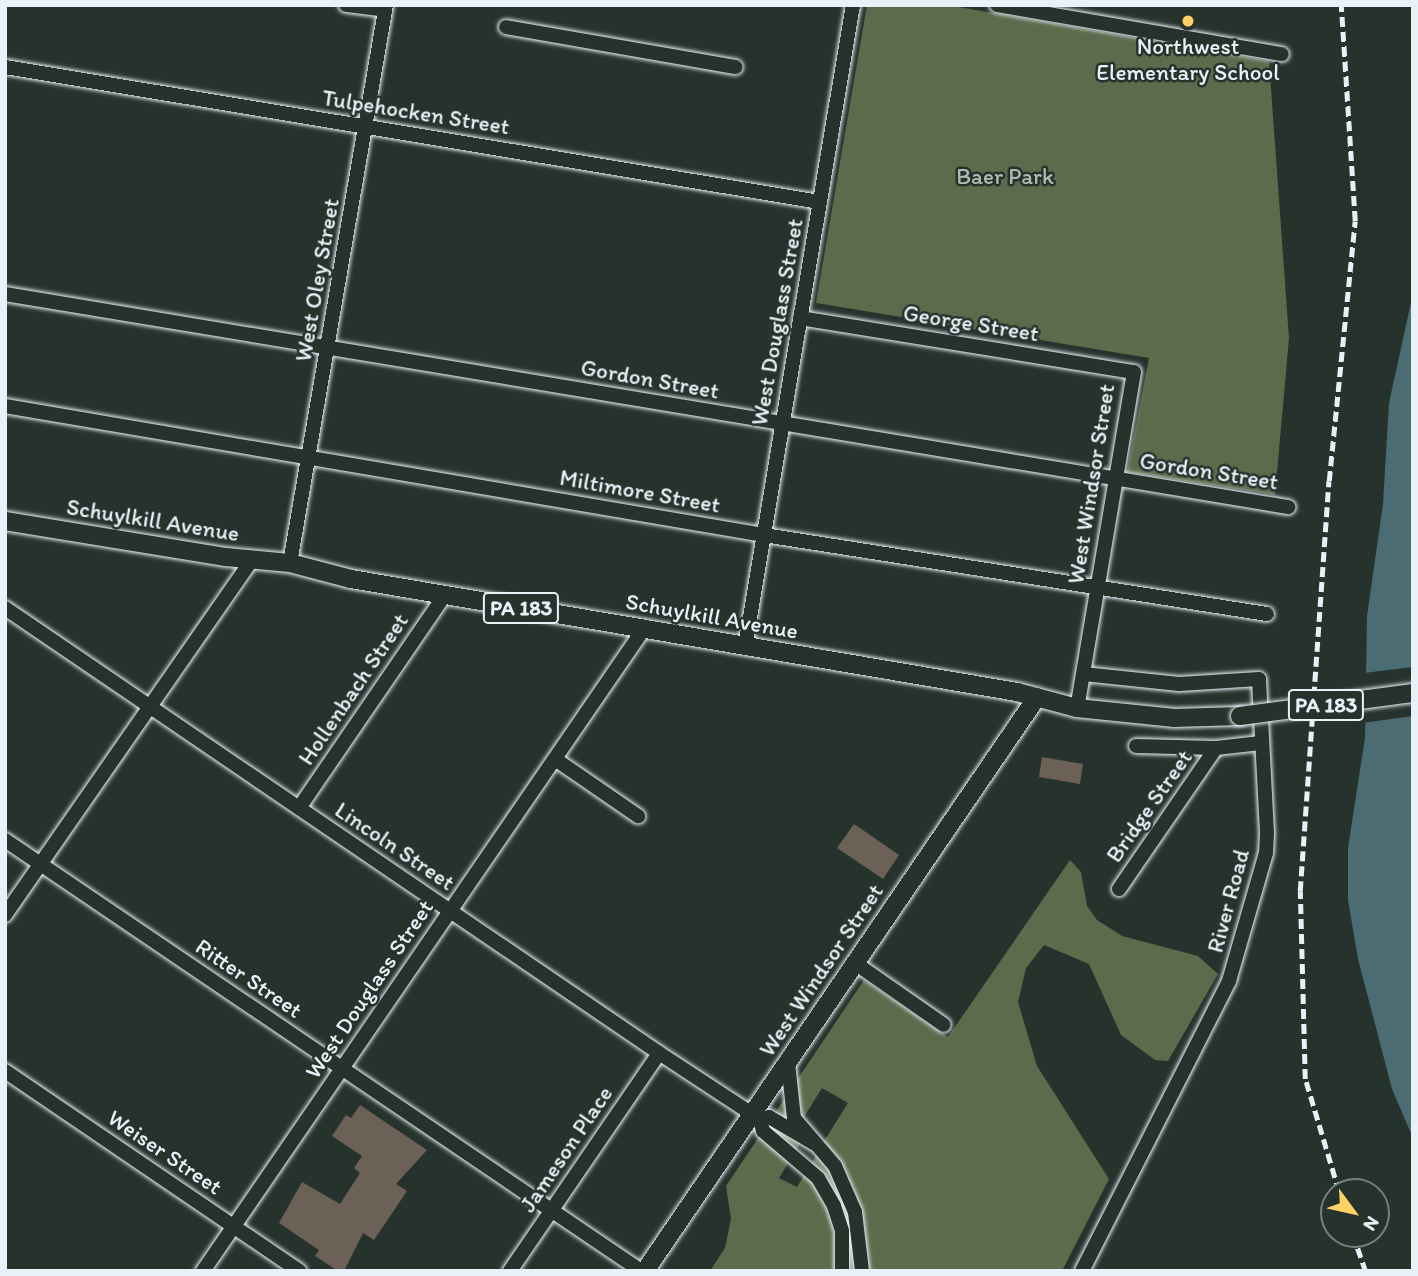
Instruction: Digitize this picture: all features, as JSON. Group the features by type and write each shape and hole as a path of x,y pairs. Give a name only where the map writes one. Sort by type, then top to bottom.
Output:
{"main road":[{"name":"Schuylkill Avenue","path":"5,521 290,563 445,595 1037,697 1077,708 1174,718 1240,716 1413,693"},
{"name":"West Windsor Street","path":"643,1271 756,1117 788,1063 1037,697"}],"street":[{"path":"346,5 386,8"},
{"name":"West Douglass Street","path":"745,647 853,5"},
{"path":"997,5 1282,54"},
{"name":"West Oley Street","path":"290,563 386,8"},
{"path":"506,27 736,66"},
{"name":"Tulpehocken Street","path":"5,67 820,202"},
{"name":"Gordon Street","path":"5,293 782,426 1287,507"},
{"name":"George Street","path":"800,318 1134,372"},
{"name":"West Windsor Street","path":"1077,708 1134,372"},
{"name":"Miltimore Street","path":"5,405 764,535 1267,614"},
{"path":"5,915 252,559"},
{"name":"Hollenbach Street","path":"299,808 445,595"},
{"name":"Lincoln Street","path":"5,608 756,1117 763,1132 818,1178 834,1206 842,1231 842,1271"},
{"name":"West Douglass Street","path":"203,1271 643,630"},
{"name":"River Road","path":"1082,1271 1229,981 1263,864 1267,833 1259,679 1179,684 1083,681"},
{"path":"1136,746 1216,748 1261,743"},
{"name":"Bridge Street","path":"1119,889 1216,748"},
{"path":"555,759 638,816"},
{"name":"Ritter Street","path":"5,839 643,1271"},
{"path":"855,963 944,1025"},
{"name":"Jameson Place","path":"510,1271 659,1053"},
{"name":"Lincoln Street","path":"788,1063 794,1118 835,1166 855,1212 862,1271"},
{"name":"Weiser Street","path":"5,1071 299,1271"},
{"name":"Lincoln Street","path":"756,1117 769,1117 815,1144"}],"green space":[{"name":"Baer Park","path":"867,5 947,5 1269,61 1289,338 1275,495 1127,472 1149,358 816,303"},
{"path":"1070,860 1081,872 1087,906 1097,920 1122,936 1198,956 1218,974 1168,1061 1155,1060 1121,1035 1089,964 1044,945 1026,968 1018,1002 1037,1066 1109,1179 1062,1271 710,1271 725,1248 731,1219 726,1186 864,980 948,1037","holes":["822,1088 848,1103 821,1146 796,1130","801,1142 818,1152 797,1187 779,1178"]}],"water":[{"path":"1413,293 1413,1138 1392,1089 1358,959 1348,900 1348,848 1365,738 1367,616 1383,504 1389,403"}],"pier":[{"path":"1413,667 1413,716 1362,723 1364,673"}],"building":[{"path":"1042,757 1083,764 1080,784 1039,777"},
{"path":"854,824 899,855 883,879 837,848"},
{"path":"360,1105 427,1150 396,1184 407,1191 374,1240 363,1233 344,1271 338,1271 315,1256 319,1250 279,1223 302,1182 340,1204 360,1173 354,1168 362,1156 332,1136 346,1115 351,1118"}],"railway":[{"path":"1335,1178 1305,1079 1300,891 1329,481 1355,221 1341,5"},
{"path":"1358,1248 1366,1271"}],"place":[{"name":"Northwest Elementary School","path":"1188,21"}]}
